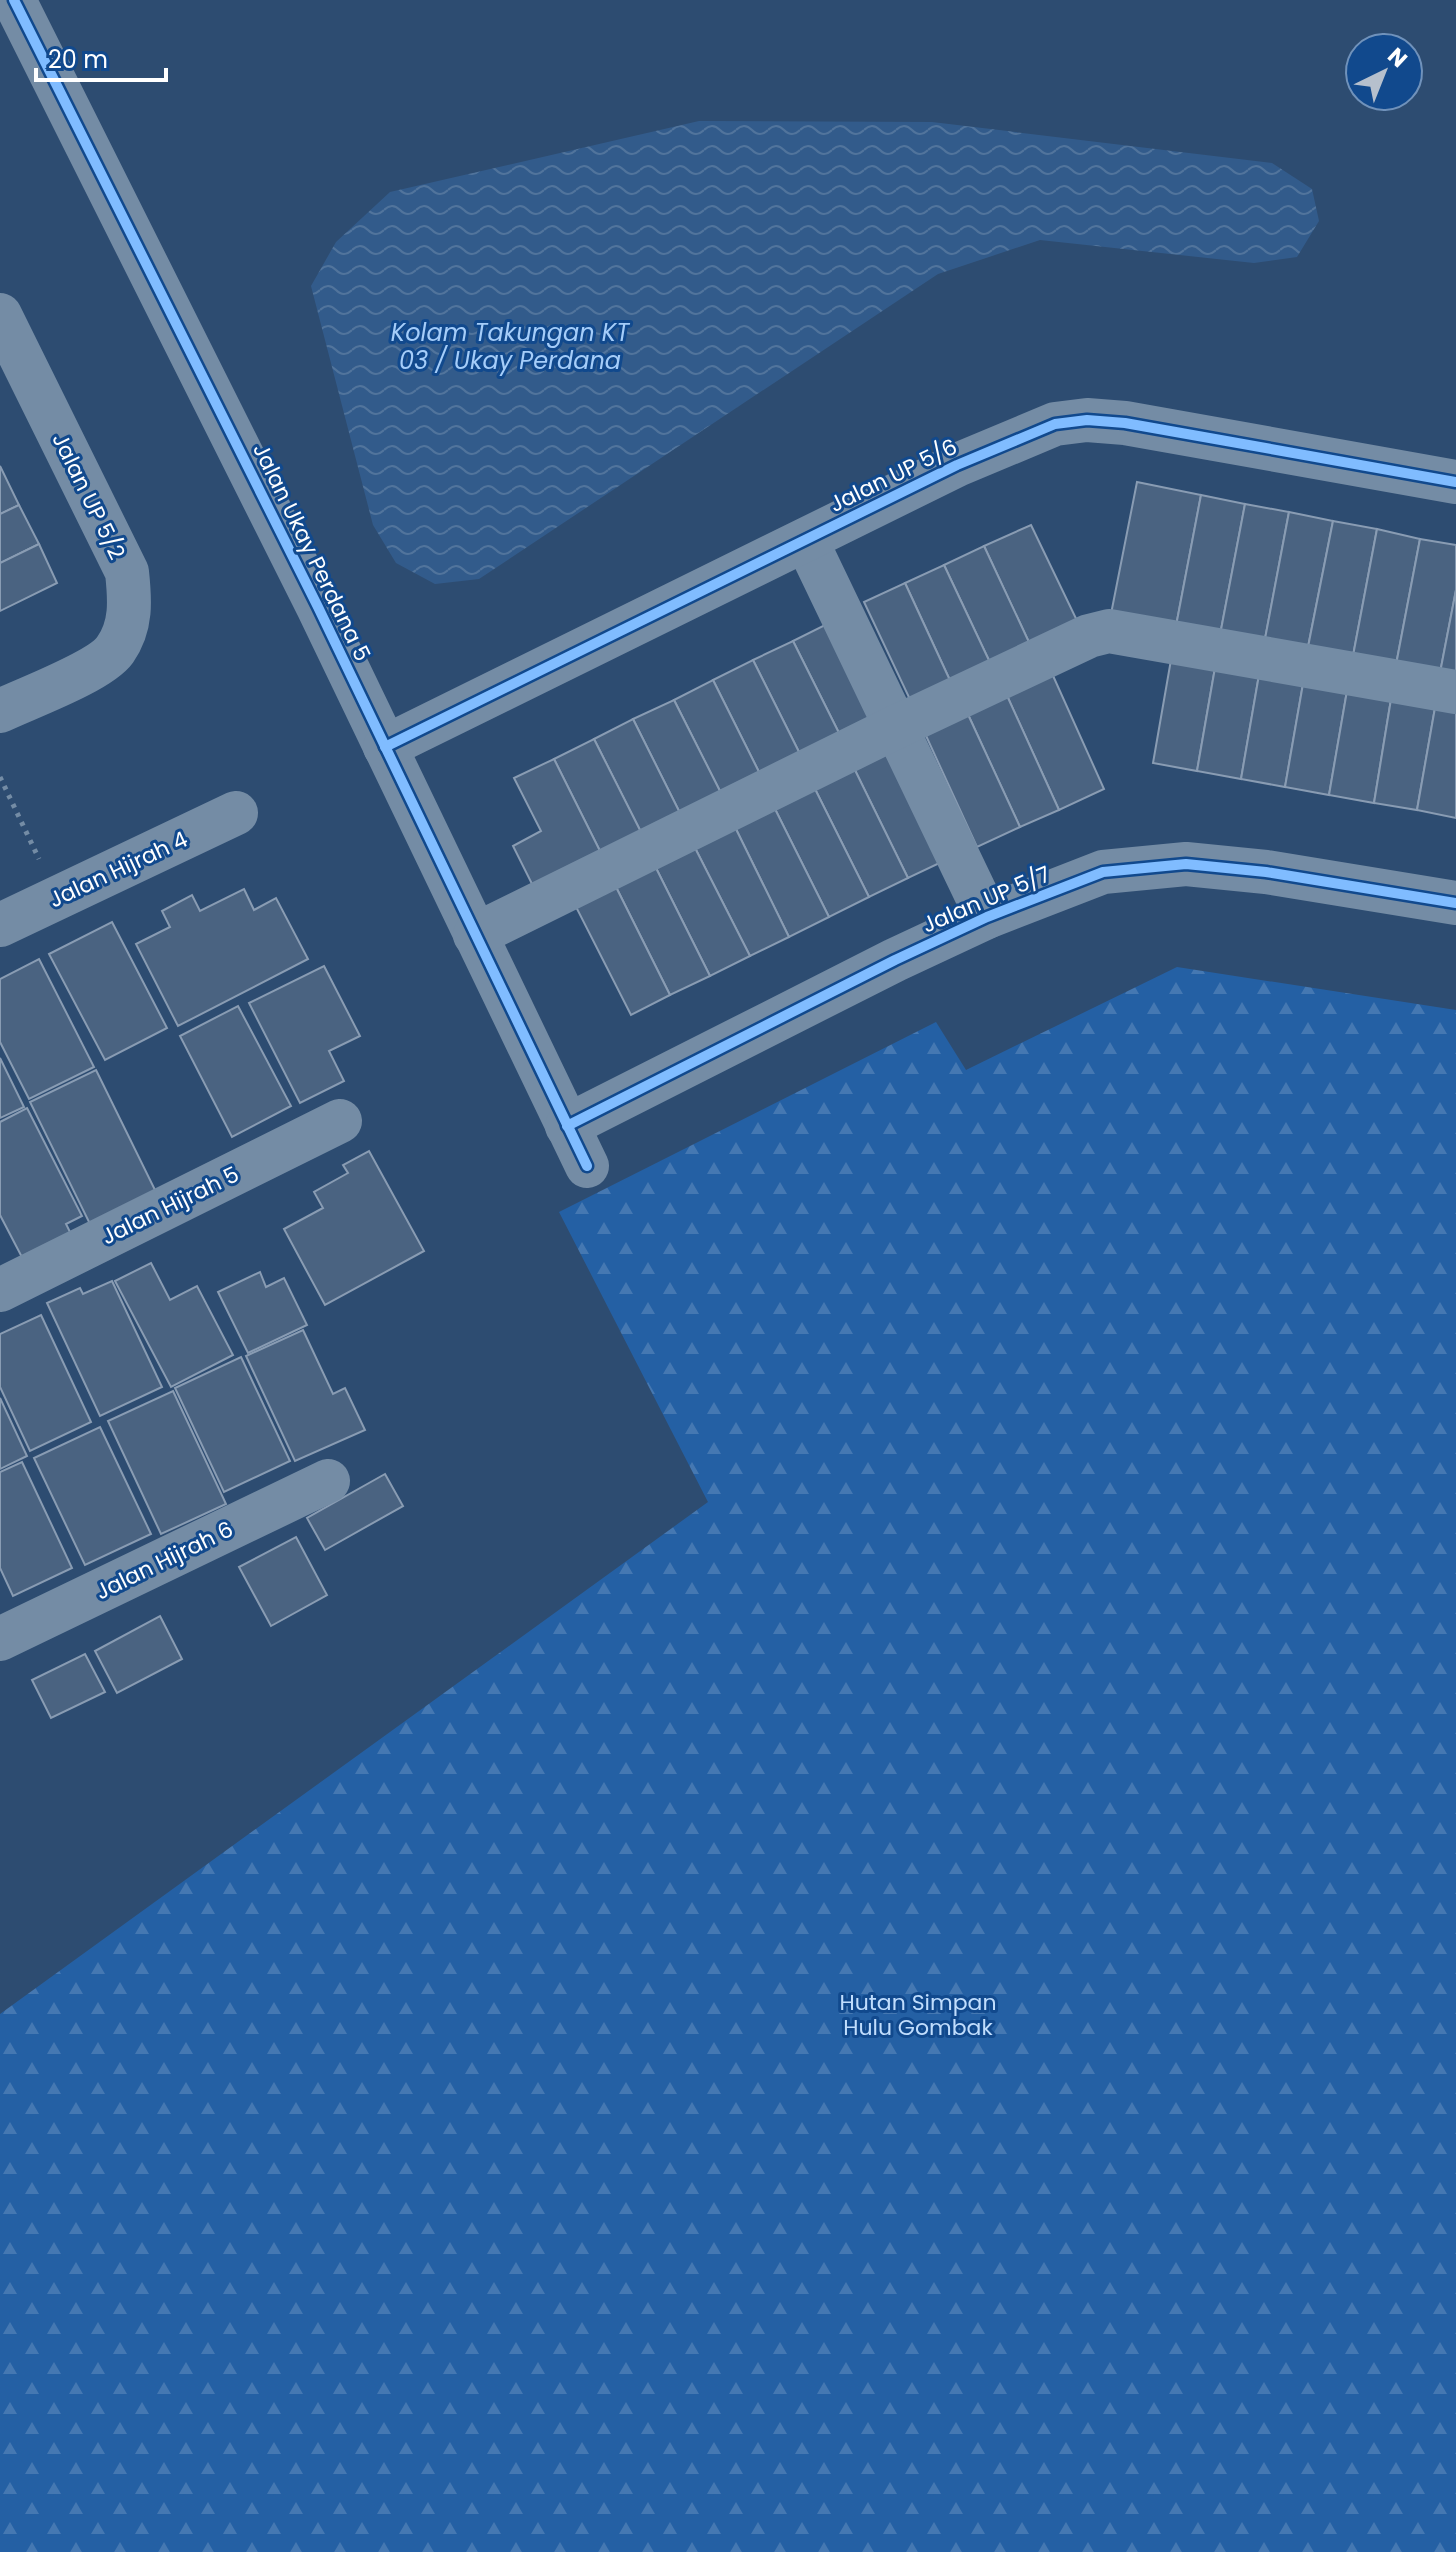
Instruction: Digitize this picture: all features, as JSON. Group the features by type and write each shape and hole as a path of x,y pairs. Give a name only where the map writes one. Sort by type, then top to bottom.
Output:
{"street":[{"name":"Jalan Ukay Perdana 5","path":"14,0 385,747 587,1166"},
{"name":"Jalan UP 5/2","path":"0,315 127,572 130,601 127,626 114,652 93,668 0,711"},
{"name":"Jalan UP 5/6","path":"385,747 957,465 1055,424 1087,420 1125,423 1456,482"},
{"path":"806,540 987,917"},
{"path":"475,935 896,727 1089,636 1109,631 1456,692"},
{"name":"Jalan Hijrah 4","path":"0,925 236,813"},
{"name":"Jalan UP 5/7","path":"567,1126 895,960 987,917 1103,872 1186,864 1266,872 1456,903"},
{"name":"Jalan Hijrah 5","path":"0,1290 340,1121"},
{"name":"Jalan Hijrah 6","path":"0,1639 328,1481"}],"path":[{"path":"0,777 57,897"}],"green space":[{"name":"Hutan Simpan Hulu Gombak","path":"1177,967 1456,1010 1456,2552 0,2552 0,2014 708,1502 559,1212 936,1022 966,1070"}],"water":[{"name":"Kolam Takungan KT 03 / Ukay Perdana","path":"699,121 932,122 1272,163 1312,189 1319,221 1297,257 1254,263 1040,240 938,274 479,579 435,584 396,563 373,525 311,286 336,242 390,192"}],"building":[{"path":"0,466 19,505 0,514"},
{"path":"1137,482 1201,495 1176,626 1111,614"},
{"path":"1201,495 1245,504 1220,635 1176,626"},
{"path":"1245,504 1289,512 1264,644 1220,635"},
{"path":"19,505 39,544 0,563 0,514"},
{"path":"1289,512 1333,521 1307,652 1264,644"},
{"path":"1333,521 1377,529 1352,661 1307,652"},
{"path":"1031,525 1082,631 1034,653 984,546"},
{"path":"1377,529 1420,539 1395,670 1352,661"},
{"path":"1420,539 1456,545 1456,590 1439,678 1395,670"},
{"path":"39,544 57,583 0,611 0,563"},
{"path":"984,546 1034,653 994,671 944,565"},
{"path":"944,565 994,671 954,689 905,583"},
{"path":"905,583 954,689 914,708 864,602"},
{"path":"1456,590 1456,682 1439,678"},
{"path":"833,621 884,723 844,743 793,641"},
{"path":"793,641 844,743 804,762 753,660"},
{"path":"1172,654 1216,662 1197,771 1153,763"},
{"path":"753,660 804,762 764,782 713,680"},
{"path":"1216,662 1260,669 1241,779 1197,771"},
{"path":"1050,669 1104,789 1059,810 1004,689"},
{"path":"1260,669 1304,678 1285,787 1241,779"},
{"path":"1304,678 1348,685 1329,795 1285,787"},
{"path":"713,680 764,782 725,801 674,700"},
{"path":"1348,685 1392,693 1374,803 1329,795"},
{"path":"1004,689 1059,810 1020,827 965,708"},
{"path":"1392,693 1436,702 1417,810 1374,803"},
{"path":"674,700 725,801 684,821 633,719"},
{"path":"1436,702 1456,705 1456,818 1417,810"},
{"path":"965,708 1020,827 977,847 922,727"},
{"path":"633,719 684,821 645,840 594,739"},
{"path":"594,739 645,840 605,861 554,759"},
{"path":"890,742 948,859 908,878 851,762"},
{"path":"554,759 605,861 537,894 513,846 541,831 514,778"},
{"path":"851,762 908,878 869,897 811,781"},
{"path":"811,781 869,897 829,917 771,801"},
{"path":"771,801 829,917 789,937 732,821"},
{"path":"732,821 789,937 750,956 691,840"},
{"path":"691,840 750,956 710,976 652,860"},
{"path":"652,860 710,976 670,995 612,879"},
{"path":"612,879 670,995 631,1015 572,899"},
{"path":"244,889 254,910 276,898 308,959 178,1026 136,944 170,927 162,911 192,895 200,911"},
{"path":"112,922 167,1028 105,1060 49,954"},
{"path":"39,959 94,1067 29,1099 0,1042 0,979"},
{"path":"324,966 360,1036 329,1051 344,1081 300,1103 249,1003"},
{"path":"238,1006 291,1106 232,1137 180,1036"},
{"path":"0,1058 24,1107 0,1118"},
{"path":"96,1070 156,1192 90,1224 30,1102"},
{"path":"27,1108 82,1216 66,1224 74,1240 26,1265 0,1215 0,1122"},
{"path":"369,1151 424,1251 325,1305 284,1229 323,1208 314,1192 348,1173 343,1165"},
{"path":"151,1263 170,1300 197,1286 233,1355 171,1387 115,1281"},
{"path":"260,1272 266,1287 284,1278 307,1325 248,1353 218,1292"},
{"path":"112,1281 162,1387 100,1416 47,1303 80,1288 83,1294"},
{"path":"41,1315 91,1422 30,1451 0,1387 0,1334"},
{"path":"303,1330 333,1394 345,1388 365,1430 295,1461 246,1356"},
{"path":"241,1357 290,1461 224,1492 175,1388"},
{"path":"173,1391 226,1504 161,1534 108,1421"},
{"path":"0,1398 27,1456 0,1469"},
{"path":"100,1427 151,1534 85,1565 34,1458"},
{"path":"22,1462 72,1568 13,1596 0,1568 0,1472"},
{"path":"385,1474 403,1506 325,1550 307,1518"},
{"path":"296,1537 327,1595 271,1626 239,1567"},
{"path":"160,1616 182,1659 117,1693 95,1651"},
{"path":"85,1654 105,1692 51,1718 32,1680"}],"cycle path":[{"path":"14,0 318,607 587,1166"},
{"path":"385,747 957,465 1055,424 1087,420 1125,423 1456,482"},
{"path":"567,1126 895,960 987,917 1103,872 1186,864 1266,872 1456,903"}]}
